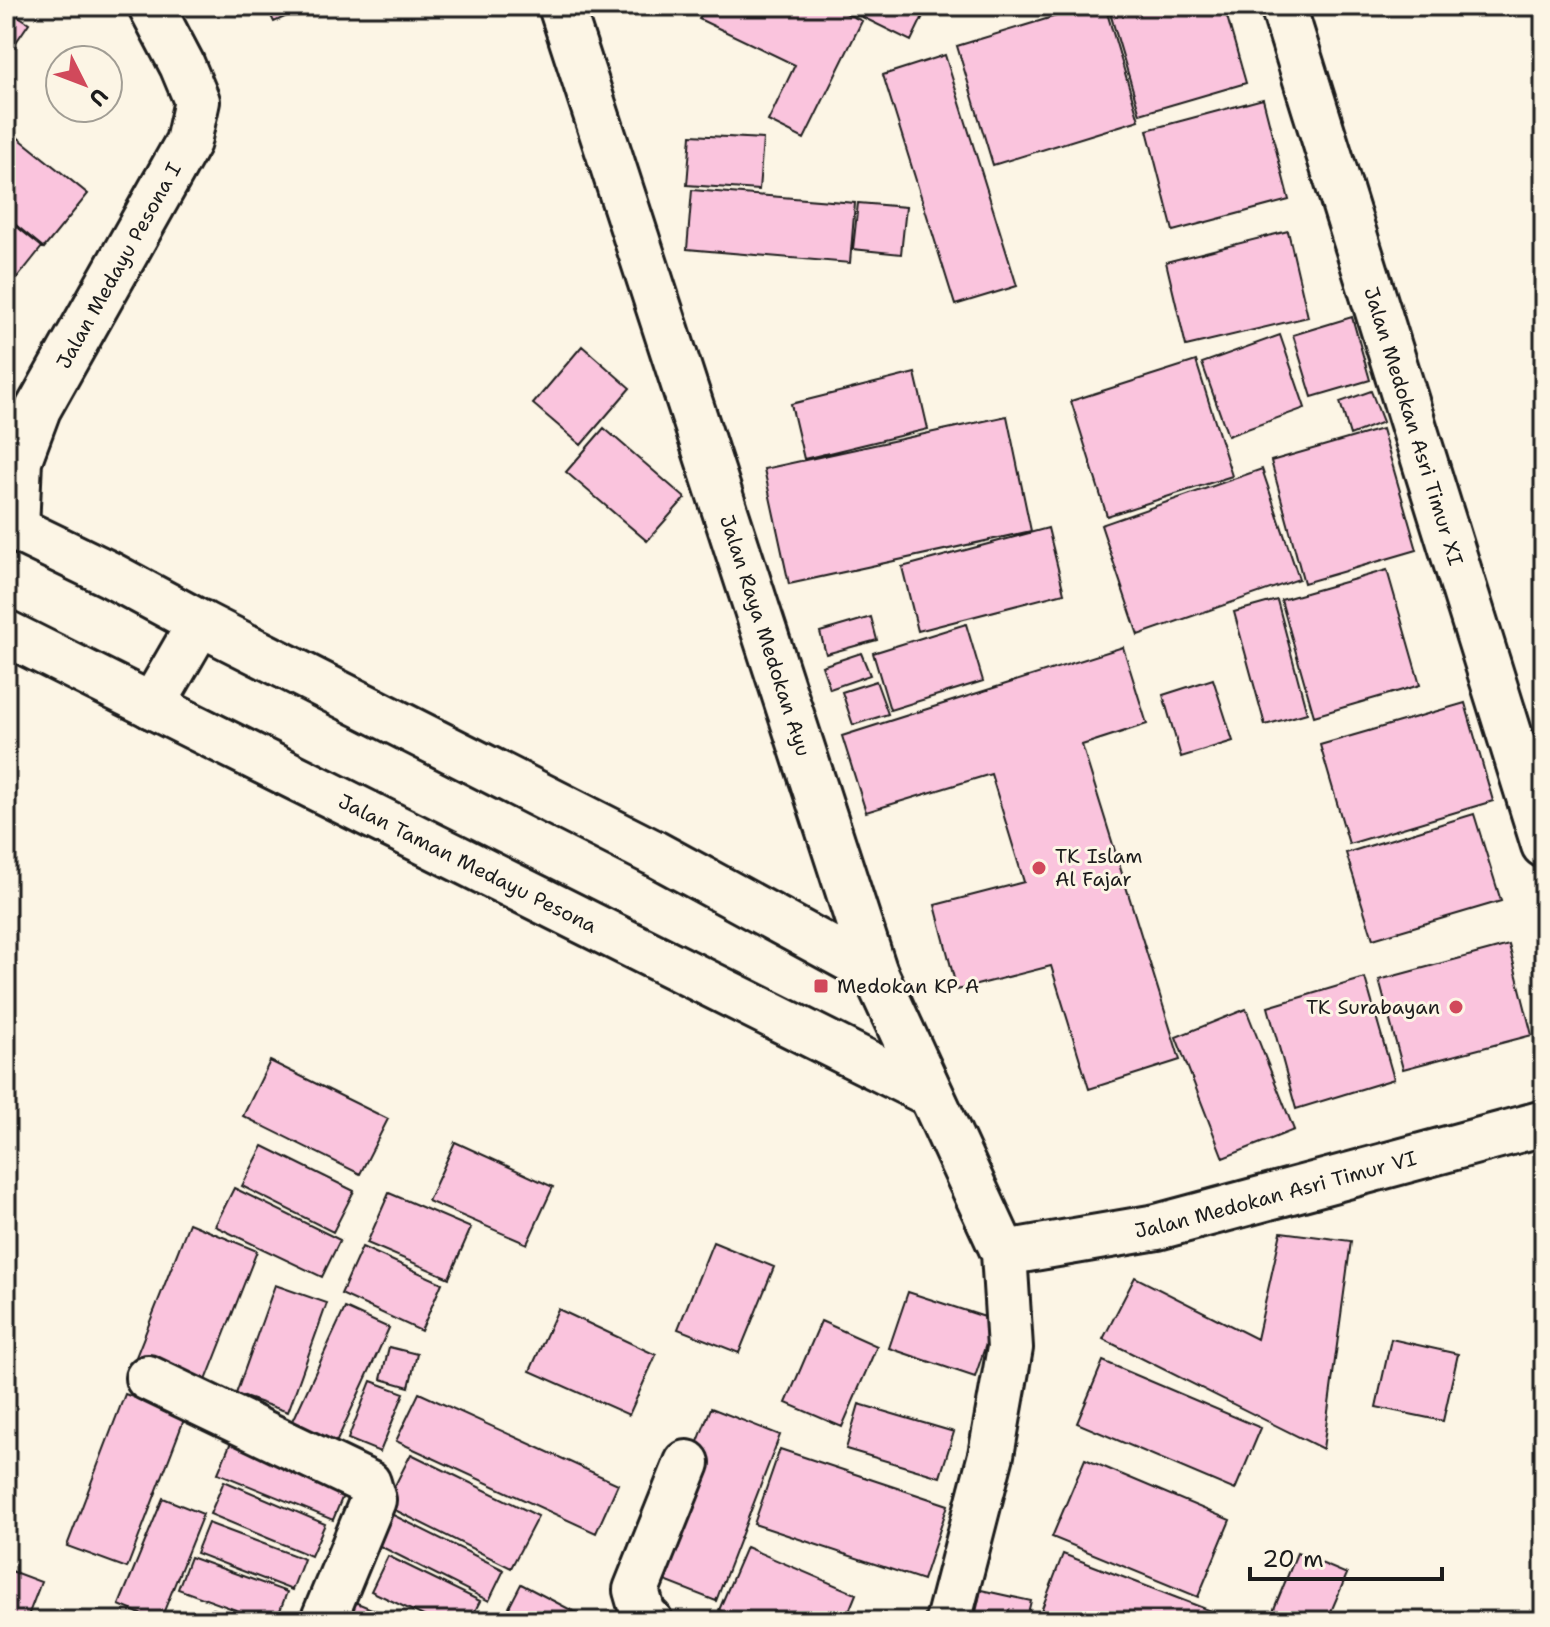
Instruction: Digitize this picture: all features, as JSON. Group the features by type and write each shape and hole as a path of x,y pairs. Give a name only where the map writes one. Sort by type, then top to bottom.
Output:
{"street":[{"name":"Jalan Medayu Pesona I","path":"11,536 19,460 38,409 188,142 197,101 151,6"},
{"name":"Jalan Raya Medokan Ayu","path":"561,6 875,973 1004,1253"},
{"name":"Jalan Medokan Asri Timur XI","path":"1283,6 1544,845"},
{"path":"11,536 109,574 654,853 875,973"},
{"path":"152,706 200,623"},
{"name":"Jalan Taman Medayu Pesona","path":"6,633 930,1094"},
{"name":"Jalan Medokan Asri Timur VI","path":"1004,1253 1157,1227 1544,1123"},
{"path":"948,1621 991,1455 1010,1348 1004,1253"},
{"path":"148,1378 368,1483 373,1500 323,1621"},
{"path":"650,1621 643,1614 636,1590 687,1463"}],"building":[{"path":"266,6 309,6 274,22"},
{"path":"706,6 832,6 862,21 804,139 768,121 795,65 699,19"},
{"path":"840,6 919,6 926,10 911,41"},
{"path":"1089,6 1105,6 1139,120 993,165 957,46"},
{"path":"1108,6 1224,6 1246,83 1140,114"},
{"path":"6,8 29,23 6,57"},
{"path":"945,55 1017,286 955,305 883,75"},
{"path":"1263,99 1289,200 1173,231 1147,130"},
{"path":"6,128 88,194 44,248 6,217"},
{"path":"691,135 763,139 759,190 687,185"},
{"path":"692,190 855,203 850,263 687,249"},
{"path":"858,203 906,207 901,254 853,249"},
{"path":"6,218 42,247 10,287 6,284"},
{"path":"1288,231 1308,317 1186,346 1166,262"},
{"path":"1352,317 1370,380 1312,397 1293,335"},
{"path":"1280,335 1305,408 1228,436 1202,363"},
{"path":"582,346 630,388 581,445 533,404"},
{"path":"1196,361 1232,476 1107,516 1071,401"},
{"path":"915,373 928,429 804,459 791,404"},
{"path":"1371,391 1383,422 1350,435 1340,402"},
{"path":"1007,416 1031,531 789,584 764,469"},
{"path":"604,428 685,498 647,541 566,472"},
{"path":"1382,429 1417,550 1304,583 1271,461"},
{"path":"1262,469 1299,579 1138,635 1101,525"},
{"path":"1048,528 1064,593 918,631 902,567"},
{"path":"1387,570 1420,685 1314,716 1281,600"},
{"path":"1277,600 1307,713 1265,725 1234,612"},
{"path":"871,617 877,640 826,654 820,632"},
{"path":"966,624 983,681 890,710 873,653"},
{"path":"1123,647 1147,724 1082,745 1180,1060 1089,1089 1051,966 957,990 935,905 1024,882 991,774 866,812 842,736"},
{"path":"861,653 870,675 830,689 822,666"},
{"path":"1213,679 1233,741 1181,757 1163,695"},
{"path":"876,681 888,714 853,725 842,692"},
{"path":"1465,703 1493,801 1349,844 1320,745"},
{"path":"1474,814 1501,901 1373,939 1346,853"},
{"name":"TK Surabayan","path":"1509,945 1532,1035 1403,1069 1379,980"},
{"path":"1365,978 1394,1079 1296,1109 1268,1007"},
{"path":"1246,1009 1294,1130 1223,1158 1176,1037"},
{"path":"270,1061 388,1119 360,1174 243,1116"},
{"path":"455,1142 553,1187 527,1244 428,1201"},
{"path":"263,1146 354,1191 333,1232 242,1186"},
{"path":"234,1188 340,1240 322,1277 215,1226"},
{"path":"389,1193 471,1228 449,1278 367,1243"},
{"path":"189,1223 257,1251 205,1383 136,1357"},
{"path":"1281,1232 1351,1241 1323,1449 1103,1339 1135,1277 1257,1339"},
{"path":"713,1242 774,1267 739,1353 678,1329"},
{"path":"362,1247 442,1283 421,1331 341,1294"},
{"path":"275,1285 327,1303 288,1412 236,1394"},
{"path":"908,1292 994,1320 975,1377 889,1348"},
{"path":"345,1308 389,1328 336,1443 292,1423"},
{"path":"558,1309 656,1355 629,1415 530,1371"},
{"path":"821,1321 877,1346 842,1427 786,1403"},
{"path":"1391,1339 1458,1354 1443,1421 1376,1407"},
{"path":"389,1347 417,1354 409,1387 381,1379"},
{"path":"1103,1361 1261,1428 1235,1490 1077,1423"},
{"path":"371,1381 404,1393 380,1452 348,1439"},
{"path":"419,1393 618,1484 596,1533 396,1441"},
{"path":"125,1394 185,1417 127,1568 67,1546"},
{"path":"859,1404 954,1432 940,1477 846,1449"},
{"path":"711,1408 780,1435 716,1601 647,1574"},
{"path":"236,1430 351,1476 333,1520 218,1473"},
{"path":"780,1449 948,1505 923,1580 754,1524"},
{"path":"411,1454 538,1516 511,1568 385,1505"},
{"path":"1085,1459 1230,1520 1198,1597 1052,1537"},
{"path":"224,1481 325,1524 311,1556 210,1514"},
{"path":"163,1498 203,1514 160,1621 157,1621 119,1605"},
{"path":"381,1509 504,1570 489,1601 366,1539"},
{"path":"208,1523 304,1559 292,1590 196,1553"},
{"path":"746,1547 856,1594 845,1621 746,1621 719,1610"},
{"path":"1297,1553 1347,1574 1327,1621 1283,1621 1271,1616"},
{"path":"1063,1554 1237,1621 1066,1621 1041,1611"},
{"path":"388,1556 480,1601 470,1621 434,1621 371,1591"},
{"path":"190,1557 287,1592 276,1621 266,1621 178,1589"},
{"path":"6,1569 41,1582 26,1621 6,1621"},
{"path":"521,1584 592,1621 502,1621"},
{"path":"981,1590 1031,1601 1026,1621 974,1621"},
{"path":"345,1598 384,1614 381,1621 335,1621"},
{"path":"213,1609 249,1621 209,1621"}],"place":[{"name":"TK Islam Al Fajar","path":"1039,868"},
{"name":"Medokan KP A","path":"821,986"},
{"name":"TK Surabayan","path":"1456,1007"}]}
